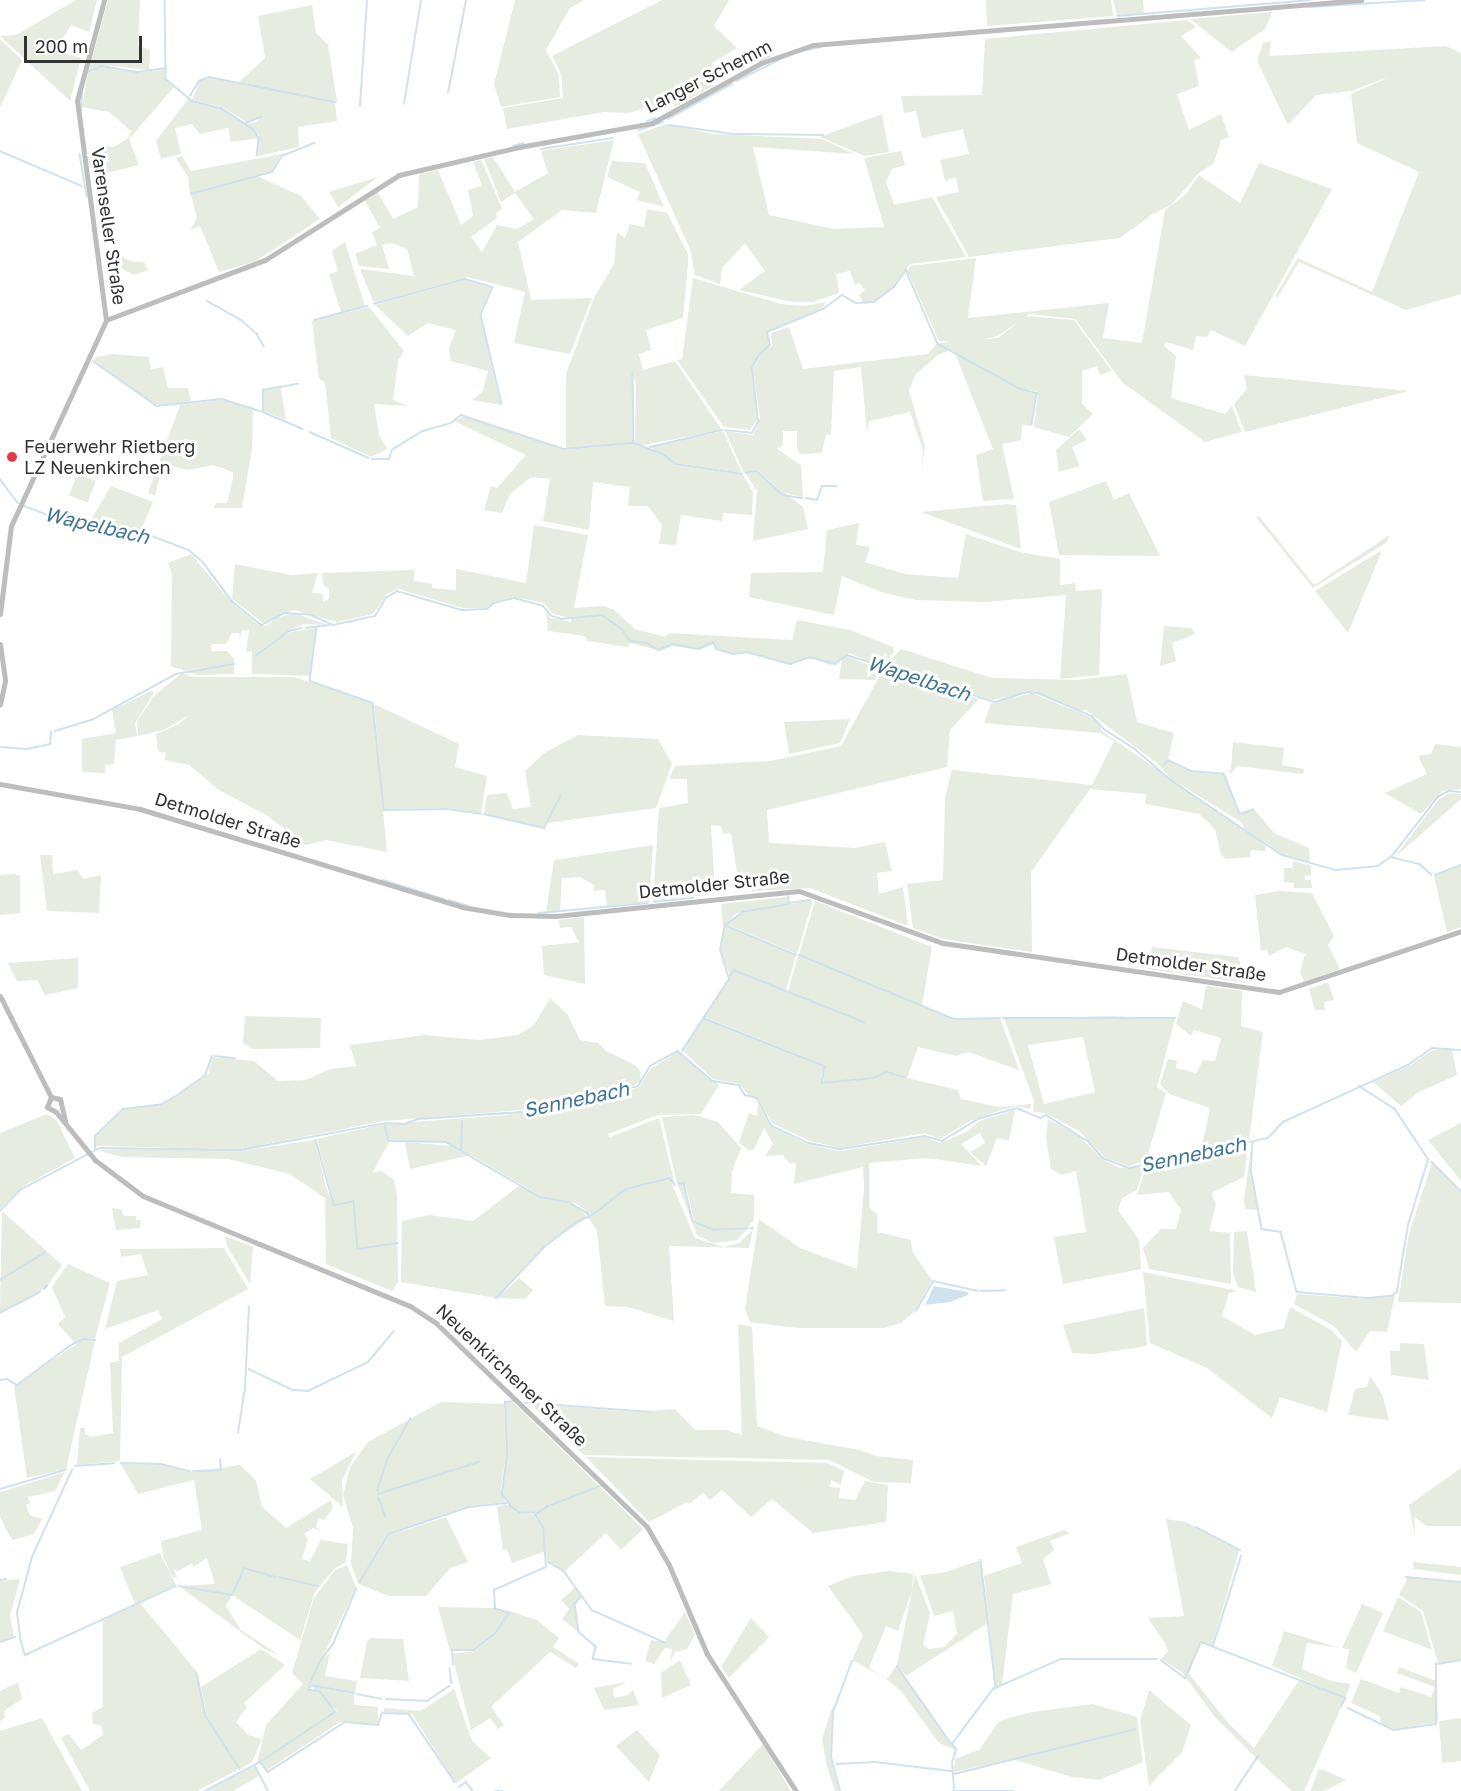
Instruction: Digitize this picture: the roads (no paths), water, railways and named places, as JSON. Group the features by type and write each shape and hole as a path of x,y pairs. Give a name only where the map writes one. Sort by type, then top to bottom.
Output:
{"street":[{"name":"Varenseller Straße","path":"0,614 8,538 18,510 106,320 100,250 78,107 104,0"},
{"name":"Langer Schemm","path":"106,320 250,267 399,175 519,147 652,123 761,63 813,45 1361,0"},
{"path":"0,644 5,681 0,704"},
{"name":"Detmolder Straße","path":"0,784 131,807 462,907 510,915 556,916 799,891 943,943 1279,992 1461,931"},
{"path":"0,996 51,1097 47,1107 58,1110"},
{"name":"Neuenkirchener Straße","path":"51,1097 60,1099 58,1110 88,1153 123,1184 153,1201 410,1306 436,1323 647,1527 669,1565 706,1654 796,1791"}],"water":[{"path":"934,1286 968,1292 968,1295 950,1302 925,1305"}],"waterway":[{"path":"165,0 166,68"},
{"path":"360,106 367,0"},
{"path":"404,104 421,0"},
{"path":"448,93 466,0"},
{"path":"1117,16 1310,0"},
{"path":"1309,7 1425,0"},
{"path":"1055,27 1071,26"},
{"path":"802,51 821,47"},
{"path":"760,61 770,56"},
{"path":"737,81 781,59"},
{"path":"87,72 102,66 137,72 166,68 166,79 192,101 221,108 253,129 259,138 257,156"},
{"path":"190,96 199,81 209,77 336,102"},
{"path":"668,119 732,84"},
{"path":"81,113 82,94"},
{"path":"246,123 261,117"},
{"path":"647,121 656,118"},
{"path":"639,130 663,122"},
{"path":"669,125 734,134 823,135"},
{"path":"541,149 613,138"},
{"path":"85,141 86,152"},
{"path":"191,194 272,172 282,156 315,143"},
{"path":"513,146 524,143"},
{"path":"0,151 82,186"},
{"path":"80,154 87,196"},
{"path":"725,430 752,433 758,421 752,368 758,356 770,345 767,332 823,309 842,295 856,303 874,302 894,287 906,270 938,344 1019,388 1037,393 1032,425"},
{"path":"374,304 465,279 493,287 481,315 502,404"},
{"path":"207,301 240,319 257,334 264,346"},
{"path":"314,320 367,306"},
{"path":"93,361 157,406 222,399 263,412 263,390 297,384"},
{"path":"633,374 634,443"},
{"path":"263,412 303,429"},
{"path":"372,459 389,459 392,450 423,431 451,423 461,415 564,449 634,443 663,454 676,464 742,474"},
{"path":"650,447 722,430"},
{"path":"310,432 369,458"},
{"path":"746,473 757,471 783,495 803,498"},
{"name":"Wapelbach","path":"0,479 18,503"},
{"path":"806,498 817,500 822,486 836,486"},
{"name":"Wapelbach","path":"22,505 71,524 144,533 189,550 203,562 232,601 262,625 285,613 311,615 333,625 375,616 386,598 397,591 462,610 487,609 494,603 514,598 543,606 552,616 561,619 602,615 622,629 630,641 647,643 658,650 673,644 698,649 713,642 717,649 733,654 747,652 790,664 810,657 835,664 847,655 995,702 1027,692 1038,693 1092,716 1105,730 1135,749 1171,780 1282,855 1336,870 1378,866 1392,856 1438,797 1449,791 1461,792"},
{"path":"306,628 330,625"},
{"path":"255,656 289,631 301,628"},
{"path":"317,628 310,681 373,703 384,810 447,809 481,814"},
{"path":"55,731 92,720 176,674 234,664"},
{"path":"0,747 27,749 50,744 51,732"},
{"path":"1164,765 1168,760 1192,771 1224,774 1240,814 1253,810"},
{"path":"484,814 544,828 560,796"},
{"path":"1391,857 1420,864 1432,875"},
{"path":"1435,875 1461,865"},
{"path":"383,880 444,899"},
{"path":"726,924 743,912 789,904 788,897"},
{"path":"654,902 693,898"},
{"path":"449,900 469,906"},
{"path":"790,903 810,900"},
{"path":"539,913 648,903"},
{"path":"682,1051 729,979 720,950 725,925 796,955"},
{"path":"799,955 954,1019 1000,1018"},
{"path":"730,976 734,970 864,1022"},
{"path":"703,1018 825,1066 822,1083 873,1078 887,1072 905,1077"},
{"path":"1003,1018 1175,1018"},
{"name":"Sennebach","path":"0,1211 20,1190 100,1148 240,1150 385,1123 405,1124 418,1119 523,1112 638,1086 650,1066 678,1051 713,1081 739,1085 745,1095 757,1098 772,1126 809,1143 840,1149 925,1136 942,1141 978,1119 1017,1108 1040,1118 1046,1115 1088,1141 1103,1158 1129,1168 1268,1138 1283,1122 1408,1065 1432,1048 1461,1050"},
{"path":"95,1149 95,1136 123,1109 162,1104 173,1098 205,1076 212,1056"},
{"path":"215,1056 235,1058"},
{"path":"1359,1086 1395,1109 1429,1160"},
{"path":"461,1151 462,1122"},
{"path":"385,1124 389,1141 446,1142 540,1197 569,1202 590,1217 577,1222 544,1248 497,1298"},
{"path":"316,1140 334,1205 354,1201 358,1249 398,1243"},
{"path":"1253,1143 1251,1169 1262,1229 1281,1232 1297,1292 1367,1298 1391,1296 1397,1292"},
{"path":"1397,1291 1408,1225 1428,1160"},
{"path":"1432,1162 1461,1191"},
{"path":"591,1216 626,1189 670,1178 675,1185"},
{"path":"678,1184 684,1183 693,1221 713,1230 748,1228"},
{"path":"0,1280 44,1253"},
{"path":"916,1311 933,1281 978,1291"},
{"path":"44,1289 47,1286"},
{"path":"981,1291 1005,1290"},
{"path":"0,1313 40,1292"},
{"path":"238,1433 245,1388 249,1307"},
{"path":"249,1369 293,1390 308,1391 368,1362 394,1331"},
{"path":"0,1380 7,1379 17,1385 71,1345 84,1339 95,1340"},
{"path":"453,1665 452,1650 474,1650 496,1632 509,1613 495,1609 494,1590 546,1567 543,1528 534,1513 520,1513 511,1507 502,1494 507,1454 505,1402 514,1401"},
{"path":"531,1403 651,1412"},
{"path":"377,1491 388,1458 410,1419"},
{"path":"193,1471 221,1470 220,1459"},
{"path":"378,1494 479,1462"},
{"path":"75,1466 114,1463"},
{"path":"121,1463 161,1464 190,1471"},
{"path":"0,1489 65,1470"},
{"path":"20,1635 17,1613 32,1557 72,1470"},
{"path":"551,1505 600,1486"},
{"path":"379,1498 386,1517"},
{"path":"359,1583 389,1534 469,1507 506,1503"},
{"path":"535,1515 548,1506"},
{"path":"1196,1527 1240,1550"},
{"path":"1213,1646 1241,1556"},
{"path":"981,1560 996,1688"},
{"path":"548,1562 564,1571 592,1610 664,1642"},
{"path":"179,1586 232,1595 244,1568 276,1577"},
{"path":"279,1577 318,1586"},
{"path":"1406,1577 1461,1582"},
{"path":"0,1580 6,1579"},
{"path":"20,1636 25,1655 176,1586"},
{"path":"310,1684 319,1663 333,1644 356,1589"},
{"path":"582,1596 575,1604 579,1632 596,1647 593,1659 631,1664"},
{"path":"0,1642 15,1637"},
{"path":"1161,1660 1185,1678 1201,1642 1346,1698 1342,1706"},
{"path":"954,1789 952,1763 956,1750 952,1744 993,1689 1061,1659 1157,1659"},
{"path":"1438,1664 1461,1660"},
{"path":"840,1791 831,1758 833,1712 852,1661"},
{"path":"1348,1708 1394,1730 1436,1724 1436,1664"},
{"path":"897,1666 951,1743"},
{"path":"450,1669 452,1683"},
{"path":"197,1674 206,1716 240,1769"},
{"path":"205,1791 260,1762 335,1712 320,1692 309,1690 310,1685 354,1693"},
{"path":"386,1699 427,1701 449,1686"},
{"path":"357,1694 382,1699"},
{"path":"260,1762 268,1772 345,1722 378,1725 382,1713 409,1714 455,1782"},
{"path":"954,1774 1136,1729"},
{"path":"1235,1791 1258,1756"},
{"path":"837,1764 875,1762 952,1771"},
{"path":"255,1765 268,1791"},
{"path":"459,1787 466,1782 473,1791"},
{"path":"495,1791 502,1791"},
{"path":"953,1791 1013,1791"}],"place":[{"name":"Feuerwehr Rietberg LZ Neuenkirchen","path":"12,457"}]}
